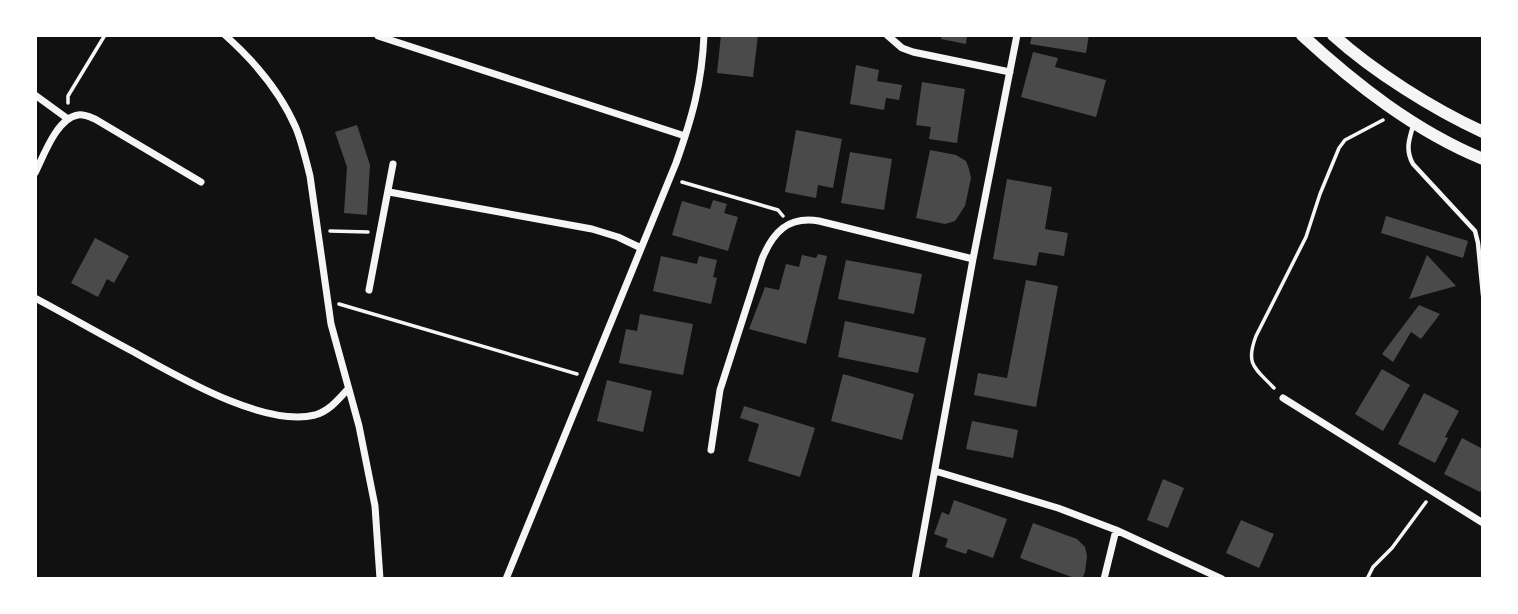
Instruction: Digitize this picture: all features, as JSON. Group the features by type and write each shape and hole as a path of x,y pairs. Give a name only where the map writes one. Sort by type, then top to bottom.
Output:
{"main road":[{"path":"1302,35 1337,68 1396,111 1434,135 1483,159"},
{"path":"1333,35 1351,51 1412,93 1483,132"}],"street":[{"path":"225,35 271,86 296,128 304,152 310,176 331,324 359,426 375,506 380,579"},
{"path":"506,579 670,179 699,86 704,35"},
{"path":"887,35 902,48 913,52 1010,72"},
{"path":"915,579 1017,35"},
{"path":"378,36 685,136"},
{"path":"35,95 68,119"},
{"path":"35,173 61,125 77,115 86,115 201,182"},
{"path":"369,290 393,164"},
{"path":"389,192 592,229 618,237 640,248"},
{"path":"710,450 720,390 762,259 775,236 789,224 803,220 819,221 973,259"},
{"path":"35,298 193,384 249,407 286,416 312,415 327,411 348,389"},
{"path":"1283,398 1483,523"},
{"path":"935,471 1116,530 1222,579"},
{"path":"1104,579 1116,530"}],"lane":[{"path":"1415,123 1408,146 1409,157 1475,231 1483,295"}],"path":[{"path":"68,119 68,96 104,35"},
{"path":"1283,398 1251,362 1250,351 1306,237 1339,148 1345,139 1396,111"},
{"path":"670,179 778,209 789,224"},
{"path":"317,230 381,232"},
{"path":"327,300 588,377"},
{"path":"1367,579 1373,567 1392,548 1434,492"}],"building":[{"path":"721,35 758,35 753,77 717,73"},
{"path":"942,35 967,35 966,44 941,39"},
{"path":"1032,35 1089,35 1086,53 1030,44"},
{"path":"1033,52 1058,58 1055,67 1106,80 1096,117 1021,97"},
{"path":"856,65 879,70 877,81 902,85 899,100 886,98 884,110 850,104"},
{"path":"922,82 965,89 957,143 929,139 931,127 916,125"},
{"path":"357,125 370,165 367,215 344,213 347,167 335,132"},
{"path":"796,130 842,139 833,188 818,185 816,198 785,192"},
{"path":"930,150 956,155 966,161 971,178 965,206 955,221 945,224 916,218"},
{"path":"850,152 892,159 884,210 841,203"},
{"path":"1007,179 1052,187 1045,229 1068,233 1064,256 1039,252 1036,266 993,259"},
{"path":"713,200 727,204 724,213 738,217 728,251 672,235 682,201 710,209"},
{"path":"1386,216 1468,241 1463,258 1381,233"},
{"path":"95,238 129,256 114,283 107,279 98,297 71,283"},
{"path":"818,254 827,256 806,344 749,329 765,287 779,290 786,264 799,267 802,255 816,258"},
{"path":"1427,255 1456,286 1409,299"},
{"path":"661,256 697,264 699,256 717,260 713,277 717,278 711,304 653,291"},
{"path":"846,260 922,274 914,314 838,299"},
{"path":"1026,280 1058,286 1036,407 974,395 978,373 1007,378"},
{"path":"1419,305 1440,314 1421,339 1411,332 1393,362 1382,354"},
{"path":"640,314 693,324 683,375 619,363 626,329 637,331"},
{"path":"845,321 926,338 918,373 838,357"},
{"path":"1382,369 1410,385 1383,431 1355,414"},
{"path":"843,374 914,394 902,440 831,421"},
{"path":"607,380 652,391 643,432 597,421"},
{"path":"1424,393 1459,411 1435,463 1398,444"},
{"path":"744,406 815,428 800,477 748,461 759,424 740,418"},
{"path":"972,421 1018,430 1013,458 966,449"},
{"path":"1462,438 1483,449 1483,486 1480,492 1444,474"},
{"path":"1163,479 1184,488 1168,528 1147,520"},
{"path":"954,500 1007,519 993,558 968,549 966,554 945,547 948,539 934,534 942,512 949,515"},
{"path":"1241,520 1274,534 1259,568 1226,553"},
{"path":"1033,523 1077,539 1085,547 1087,556 1082,579 1020,558"}]}
